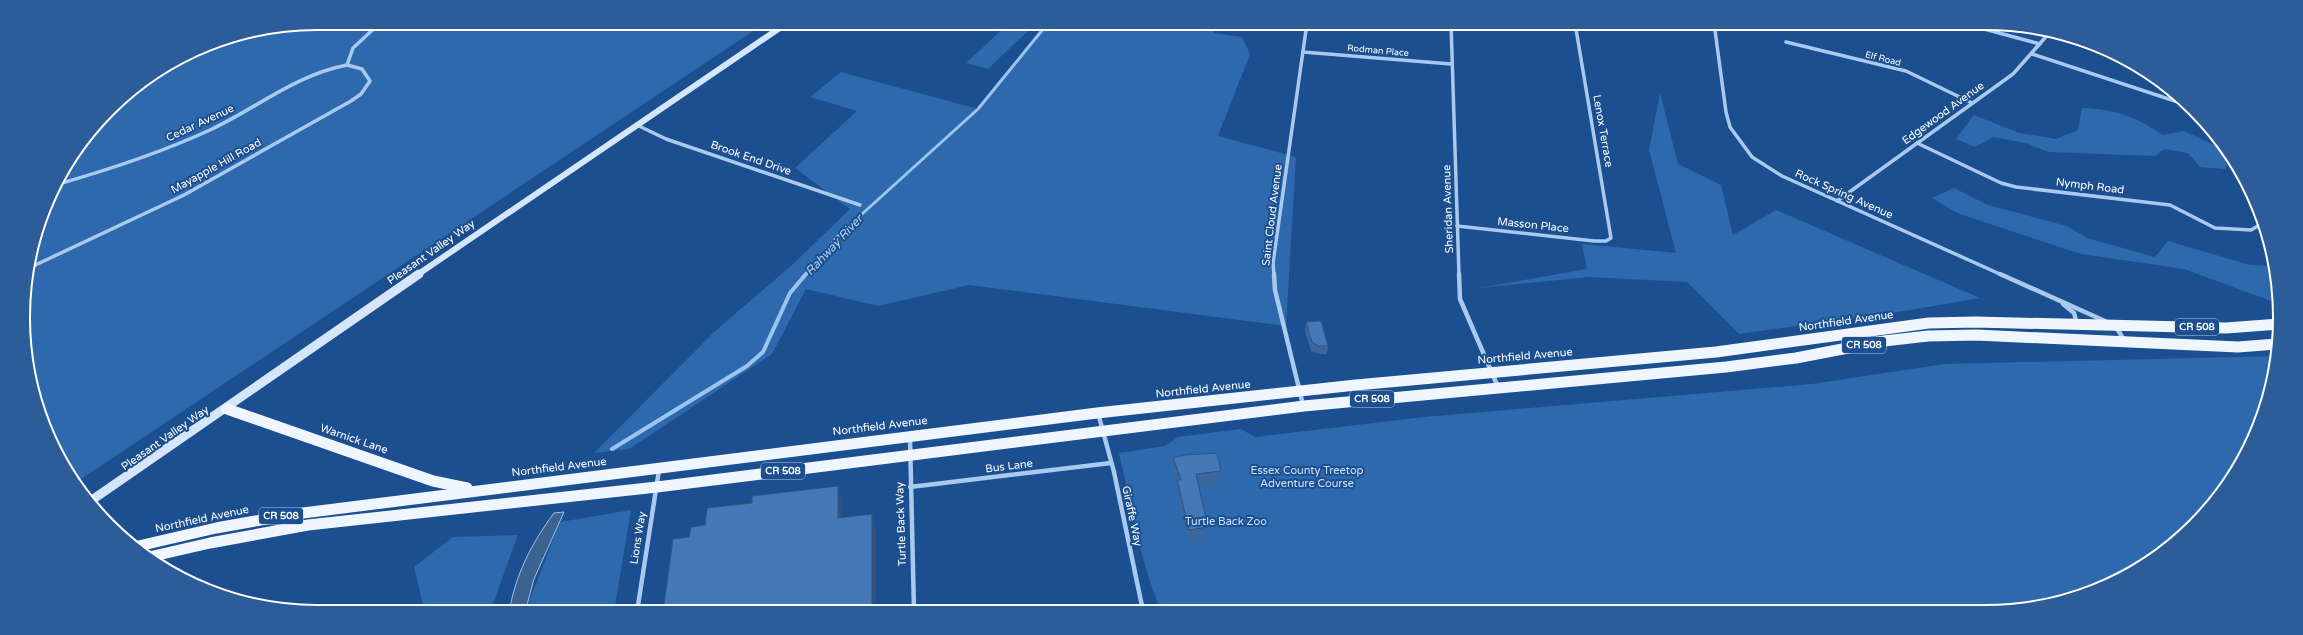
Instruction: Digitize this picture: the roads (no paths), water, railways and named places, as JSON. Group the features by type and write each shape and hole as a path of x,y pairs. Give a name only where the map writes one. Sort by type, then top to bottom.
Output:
{"main road":[{"name":"Pleasant Valley Way","path":"94,499 227,409 636,125 777,30"},
{"name":"Northfield Avenue","path":"140,545 216,528 287,515 910,435 1097,413 1490,372 1716,352 1929,323 1976,322 2226,328 2273,324"},
{"name":"CR 508","path":"156,555 210,543 308,525 908,456 1103,430 1304,406 1726,367 1796,358 1884,342 1928,336 1976,335 2238,347 2272,344"},
{"name":"Warnick Lane","path":"227,409 434,481 475,490"},
{"path":"424,512 429,496"}],"street":[{"path":"347,65 353,48 372,30"},
{"name":"Saint Cloud Avenue","path":"1304,406 1275,290 1273,263 1306,30"},
{"name":"Sheridan Avenue","path":"1451,30 1460,299 1490,372 1498,387"},
{"name":"Lenox Terrace","path":"1576,30 1612,233 1611,238 1607,240"},
{"name":"Rock Spring Avenue","path":"1715,30 1726,112 1730,127 1752,156 1766,166 1837,201 2115,326"},
{"path":"1989,30 2040,44"},
{"name":"Edgewood Avenue","path":"1837,201 2013,74 2046,37"},
{"name":"Elf Road","path":"1786,42 1906,72 1972,103"},
{"name":"Rodman Place","path":"1303,52 1451,64"},
{"path":"2032,54 2175,101"},
{"name":"Cedar Avenue","path":"65,182 168,148 211,130 302,79 347,65"},
{"name":"Mayapple Hill Road","path":"35,265 184,195 351,101 361,94 370,81 362,69 347,65"},
{"name":"Brook End Drive","path":"636,125 666,139 860,205"},
{"name":"Nymph Road","path":"1917,143 2001,183 2016,187 2170,205 2215,228 2229,230 2251,230 2258,226"},
{"name":"Masson Place","path":"1457,226 1594,241 1607,240"},
{"name":"Rock Spring Avenue","path":"2060,301 2074,313 2077,325"},
{"path":"2115,326 2126,342"},
{"name":"Giraffe Way","path":"1097,413 1111,463 1142,605"},
{"name":"Turtle Back Way","path":"910,435 908,456 914,605"},
{"name":"Bus Lane","path":"910,487 1111,463"},
{"name":"Lions Way","path":"638,605 660,467"}],"waterway":[{"name":"Rahway River","path":"805,275 840,234 978,109 1042,30"},
{"name":"Rahway River","path":"612,449 747,366 763,352 790,293 806,274"}],"park label":[{"name":"Essex County Treetop Adventure Course","path":"1307,476"},
{"name":"Turtle Back Zoo","path":"1226,521"}]}
